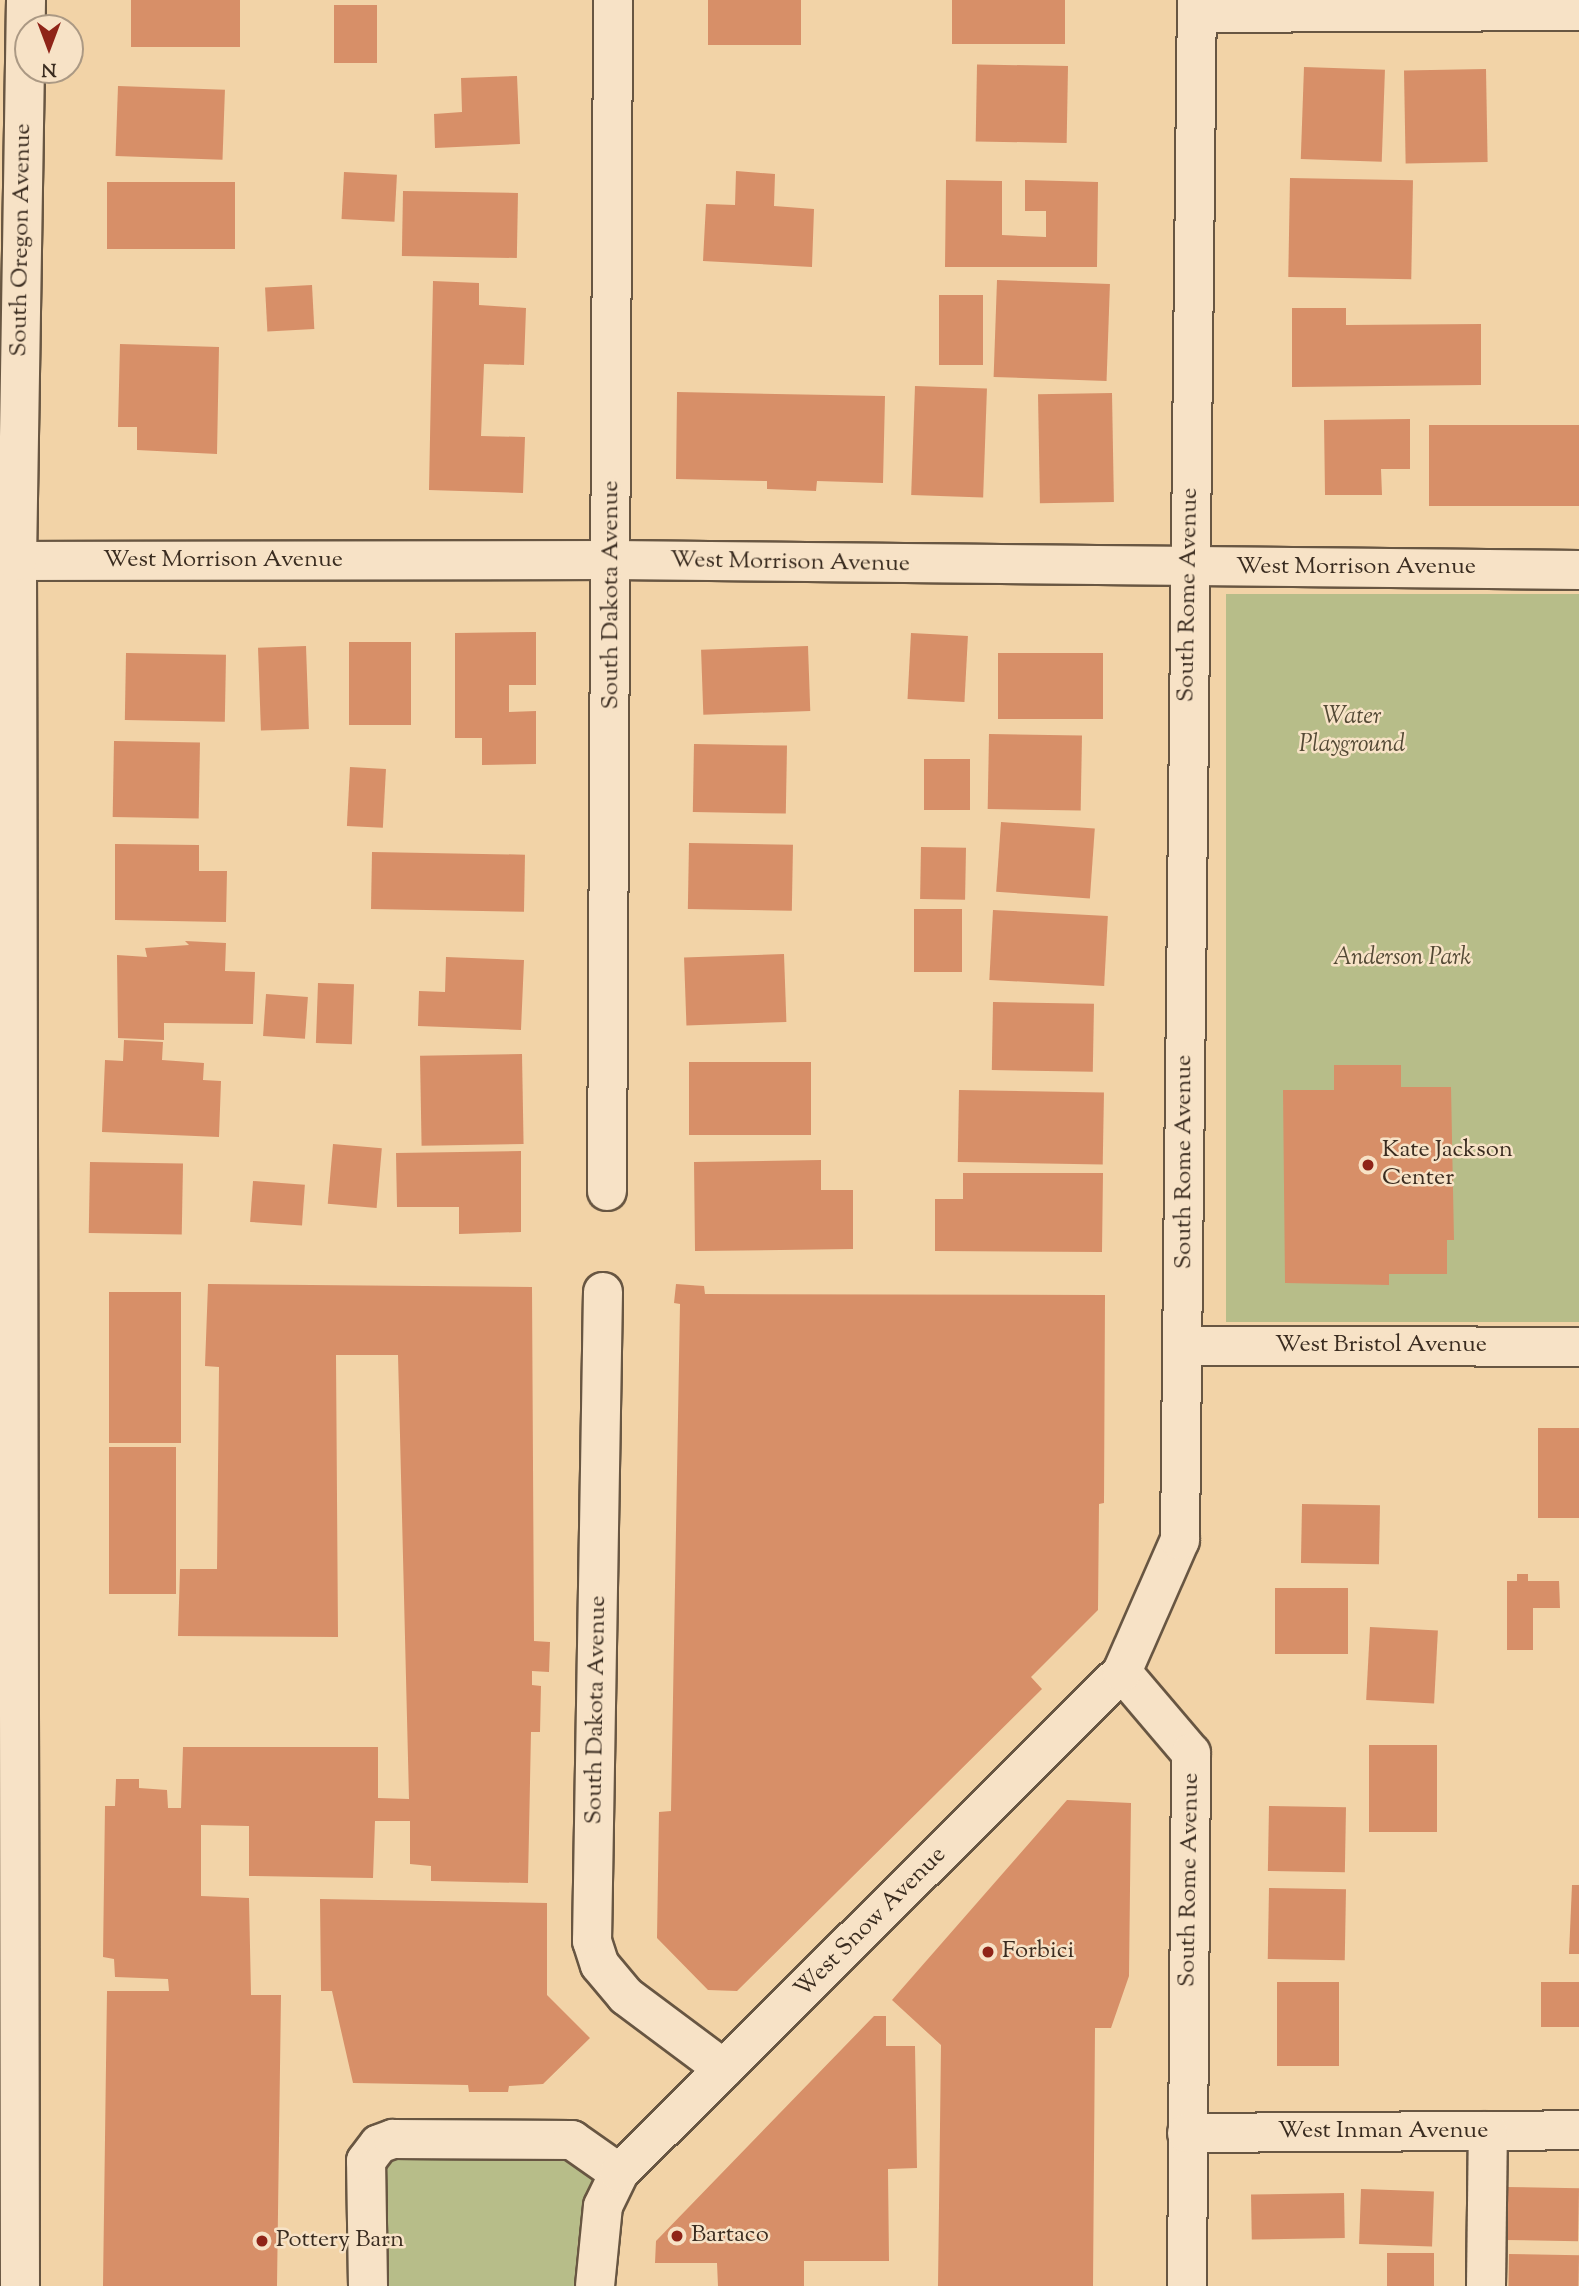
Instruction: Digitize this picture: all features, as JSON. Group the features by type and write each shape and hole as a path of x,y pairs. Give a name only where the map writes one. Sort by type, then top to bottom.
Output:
{"street":[{"name":"South Oregon Avenue","path":"20,2286 9,2040 8,561 26,0"},
{"name":"South Dakota Avenue","path":"607,1191 613,0"},
{"path":"1197,6 1579,11"},
{"name":"South Rome Avenue","path":"1187,2286 1186,2133 1191,1753 1122,1672 1180,1540 1197,6"},
{"name":"West Morrison Avenue","path":"8,561 612,560 1579,570"},
{"name":"South Dakota Avenue","path":"603,1292 592,1941 600,1965 626,1996 724,2069"},
{"name":"West Bristol Avenue","path":"1184,1346 1579,1347"},
{"name":"West Snow Avenue","path":"619,2173 1122,1672"},
{"name":"West Inman Avenue","path":"1186,2133 1579,2130"},
{"path":"1486,2286 1488,2131"},
{"path":"368,2286 366,2161 379,2144 393,2139 572,2140 619,2173 603,2206 595,2286"}],"green space":[{"name":"Anderson Park","path":"1226,594 1579,594 1579,1322 1226,1322"},
{"path":"576,2142 606,2176 578,2240 575,2286 372,2286 385,2151"}],"building":[{"path":"131,0 240,0 240,47 131,47"},
{"path":"708,0 801,0 801,45 708,45"},
{"path":"952,0 1065,0 1065,44 952,44"},
{"path":"334,5 377,5 377,63 334,63"},
{"path":"977,64 1068,66 1067,143 976,141"},
{"path":"1304,67 1385,70 1382,162 1301,159"},
{"path":"1486,69 1488,162 1406,163 1404,70"},
{"path":"517,76 520,144 435,148 434,114 462,112 461,78"},
{"path":"118,86 225,90 222,160 116,156"},
{"path":"736,171 775,174 774,206 814,209 812,267 703,261 706,204 735,205"},
{"path":"344,172 397,175 394,222 342,219"},
{"path":"1290,178 1413,180 1411,279 1288,277"},
{"path":"946,180 1002,181 1002,235 1046,237 1046,211 1025,211 1025,180 1098,182 1097,267 945,267"},
{"path":"107,182 235,182 235,249 107,249"},
{"path":"403,191 518,193 517,258 402,256"},
{"path":"997,280 1110,284 1107,381 994,377"},
{"path":"433,281 479,283 479,305 526,308 524,365 484,364 481,436 525,437 523,493 429,490"},
{"path":"312,285 314,329 267,331 265,287"},
{"path":"939,295 983,295 983,365 939,365"},
{"path":"1292,308 1346,308 1346,325 1481,324 1481,385 1292,387"},
{"path":"120,344 219,347 217,454 137,450 137,427 118,427"},
{"path":"915,386 987,389 983,497 911,495"},
{"path":"677,392 885,396 883,483 817,481 816,491 767,489 767,481 676,479"},
{"path":"1112,393 1114,502 1040,503 1038,394"},
{"path":"1410,419 1410,469 1381,469 1382,495 1325,495 1324,420"},
{"path":"1429,425 1579,425 1579,506 1429,506"},
{"path":"536,632 536,685 509,685 509,712 536,711 536,764 482,765 482,738 455,738 455,633"},
{"path":"911,633 968,636 964,702 908,699"},
{"path":"349,642 411,642 411,725 349,725"},
{"path":"306,646 309,729 261,731 258,648"},
{"path":"808,646 810,711 703,715 701,650"},
{"path":"126,653 226,655 225,722 125,720"},
{"path":"998,653 1103,653 1103,719 998,719"},
{"path":"989,734 1082,736 1081,811 988,809"},
{"path":"114,741 200,743 199,818 113,817"},
{"path":"694,744 787,746 786,814 693,812"},
{"path":"924,759 970,759 970,810 924,810"},
{"path":"350,767 386,769 383,828 347,826"},
{"path":"1001,822 1095,829 1090,898 996,892"},
{"path":"689,843 793,845 792,911 688,909"},
{"path":"115,844 199,845 199,871 227,871 226,922 115,920"},
{"path":"921,847 966,848 965,900 920,899"},
{"path":"372,852 525,855 524,912 371,909"},
{"path":"914,909 962,909 962,972 914,972"},
{"path":"993,910 1108,916 1104,986 989,980"},
{"path":"185,941 226,943 225,971 255,972 253,1024 164,1023 164,1040 118,1038 117,955 147,957 145,948 189,945"},
{"path":"784,954 786,1022 686,1025 684,957"},
{"path":"446,957 524,960 521,1030 418,1026 419,991 445,992"},
{"path":"318,983 354,984 352,1044 316,1043"},
{"path":"266,994 308,997 305,1039 263,1036"},
{"path":"993,1002 1094,1004 1093,1072 992,1070"},
{"path":"124,1040 163,1042 162,1060 204,1063 203,1080 221,1081 219,1137 102,1132 105,1060 123,1061"},
{"path":"522,1054 524,1144 422,1146 420,1056"},
{"path":"689,1062 811,1062 811,1135 689,1135"},
{"name":"Kate Jackson Center","path":"1334,1065 1401,1065 1401,1087 1451,1087 1454,1240 1447,1240 1447,1274 1389,1274 1389,1285 1285,1283 1283,1090 1334,1090"},
{"path":"959,1090 1104,1093 1103,1165 958,1162"},
{"path":"333,1144 382,1148 377,1208 328,1204"},
{"path":"521,1151 521,1232 459,1234 459,1207 397,1207 396,1153"},
{"path":"821,1160 821,1190 853,1190 853,1249 695,1251 694,1162"},
{"path":"90,1162 183,1164 182,1235 89,1233"},
{"path":"963,1173 1103,1173 1102,1252 935,1251 935,1199 963,1199"},
{"path":"253,1181 305,1185 302,1226 250,1222"},
{"path":"208,1284 532,1287 534,1641 550,1642 549,1672 532,1671 532,1685 541,1686 540,1732 531,1732 528,1883 431,1881 431,1866 410,1864 410,1821 375,1821 373,1878 249,1876 249,1826 201,1825 201,1896 249,1898 251,1995 281,1995 277,2286 103,2286 107,1991 169,1991 168,1979 115,1977 114,1959 103,1957 105,1806 115,1806 116,1779 139,1779 139,1788 167,1790 168,1808 181,1808 183,1747 378,1747 378,1798 409,1799 398,1355 336,1355 338,1637 178,1636 180,1569 217,1569 219,1367 205,1366"},
{"path":"676,1284 704,1286 705,1294 1105,1295 1104,1503 1099,1504 1098,1610 1031,1677 1042,1689 737,1991 708,1990 657,1938 659,1812 671,1811 680,1304 674,1303"},
{"path":"109,1292 181,1292 181,1443 109,1443"},
{"path":"1538,1428 1579,1428 1579,1518 1538,1518"},
{"path":"109,1447 176,1447 176,1594 109,1594"},
{"path":"1302,1504 1380,1505 1379,1564 1301,1563"},
{"path":"1517,1574 1528,1574 1528,1581 1559,1581 1560,1608 1533,1608 1533,1650 1507,1650 1507,1581 1517,1581"},
{"path":"1275,1588 1348,1588 1348,1654 1275,1654"},
{"path":"1370,1627 1438,1631 1434,1703 1366,1700"},
{"path":"1369,1745 1437,1745 1437,1832 1369,1832"},
{"path":"1067,1800 1131,1803 1129,1976 1111,2028 1095,2028 1093,2286 938,2286 941,2045 892,2000"},
{"path":"1269,1806 1346,1807 1345,1872 1268,1871"},
{"path":"1572,1885 1579,1885 1579,1954 1569,1954"},
{"path":"1269,1888 1346,1889 1345,1960 1268,1959"},
{"path":"320,1899 547,1903 547,1995 590,2038 543,2084 509,2086 508,2092 469,2092 468,2085 353,2083 332,1991 321,1991"},
{"path":"1277,1982 1339,1982 1339,2066 1277,2066"},
{"path":"1541,1982 1579,1982 1579,2027 1541,2027"},
{"path":"874,2016 886,2016 886,2046 915,2046 917,2168 888,2169 889,2261 804,2261 804,2286 718,2286 717,2263 655,2263 656,2241"},
{"path":"1506,2187 1579,2188 1578,2241 1505,2240"},
{"path":"1361,2189 1434,2192 1432,2247 1359,2244"},
{"path":"1344,2193 1345,2238 1252,2240 1251,2195"},
{"path":"1387,2253 1434,2253 1434,2286 1387,2286"},
{"path":"1509,2254 1579,2255 1578,2286 1508,2286"}],"place":[{"name":"Kate Jackson Center","path":"1368,1165"},
{"name":"Forbici","path":"988,1952"},
{"name":"Bartaco","path":"677,2236"},
{"name":"Pottery Barn","path":"262,2241"}],"park label":[{"name":"Water Playground","path":"1352,732"}]}
